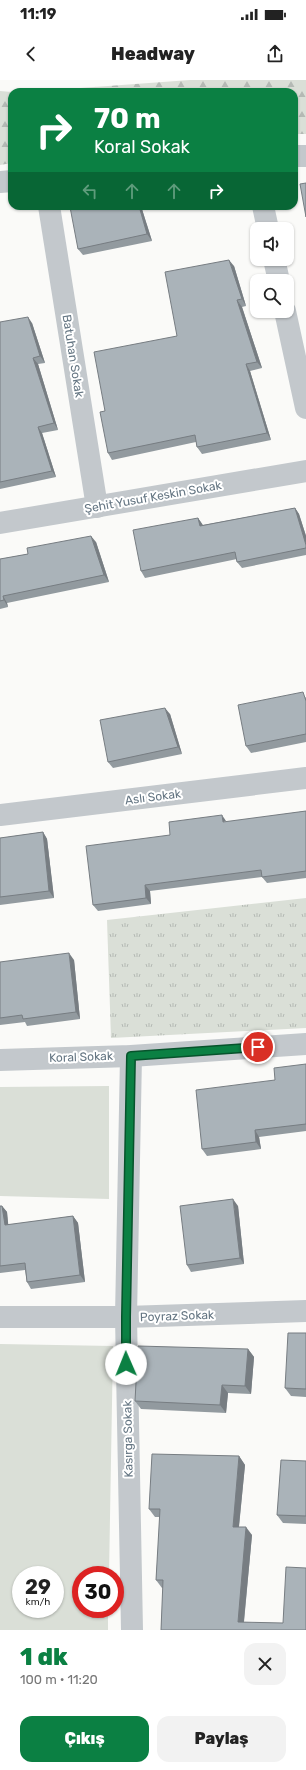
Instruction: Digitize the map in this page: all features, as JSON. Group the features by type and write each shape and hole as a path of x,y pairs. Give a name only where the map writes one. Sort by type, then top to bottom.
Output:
{"street":[{"name":"Batuhan Sokak","path":"50,210 97,506"},
{"path":"264,210 266,222"},
{"path":"287,318 306,408"},
{"name":"Şehit Yusuf Keskin Sokak","path":"0,523 306,471"},
{"name":"Aslı Sokak","path":"0,815 306,778"},
{"name":"Koral Sokak","path":"0,1060 131,1056 306,1044"},
{"name":"Kasırga Sokak","path":"131,1056 126,1317 132,1630"},
{"name":"Poyraz Sokak","path":"0,1317 126,1317 306,1312"}],"green space":[{"path":"190,80 306,80 306,134 298,134 298,88 81,88"},
{"path":"0,91 8,92 8,164 0,165"},
{"path":"306,898 306,1028 111,1038 107,920"},
{"path":"109,1086 109,1199 0,1196 0,1087"},
{"path":"0,1344 113,1346 109,1566 72,1566 72,1618 108,1618 108,1630 0,1630"}],"building":[{"path":"306,183 306,217 300,184"},
{"path":"71,210 140,210 147,234 78,249"},
{"path":"229,260 242,299 237,300 257,362 246,364 267,433 197,447 195,435 108,453 100,412 105,411 94,352 177,336 165,272"},
{"path":"28,317 40,356 33,358 54,423 38,427 52,471 0,482 0,322"},
{"path":"295,508 306,548 237,562 235,552 141,571 133,530 198,518 200,526"},
{"path":"91,536 104,575 3,596 4,600 0,601 0,559 28,554 27,548"},
{"path":"303,692 306,701 306,734 246,746 238,705"},
{"path":"165,708 178,747 108,762 100,720"},
{"path":"306,811 306,871 262,877 261,870 145,885 146,898 93,905 86,846 170,835 169,822 222,815 223,822"},
{"path":"43,832 49,891 0,897 0,838"},
{"path":"69,953 76,1012 23,1019 22,1015 0,1018 0,962"},
{"path":"306,1064 306,1124 255,1130 256,1142 202,1149 196,1090 275,1080 274,1068"},
{"path":"233,1199 240,1258 187,1265 180,1206"},
{"path":"0,1206 2,1206 5,1225 73,1216 80,1275 27,1282 25,1263 0,1266"},
{"path":"288,1333 306,1333 306,1389 285,1388"},
{"path":"138,1346 248,1349 245,1386 222,1385 220,1405 135,1401"},
{"path":"152,1454 239,1456 233,1527 246,1527 238,1622 283,1623 286,1567 306,1568 306,1630 161,1630 163,1580 156,1580 160,1509 149,1509"},
{"path":"281,1460 306,1461 306,1516 277,1515"}],"route":[{"path":"126,1364 131,1056 258,1047"}]}
